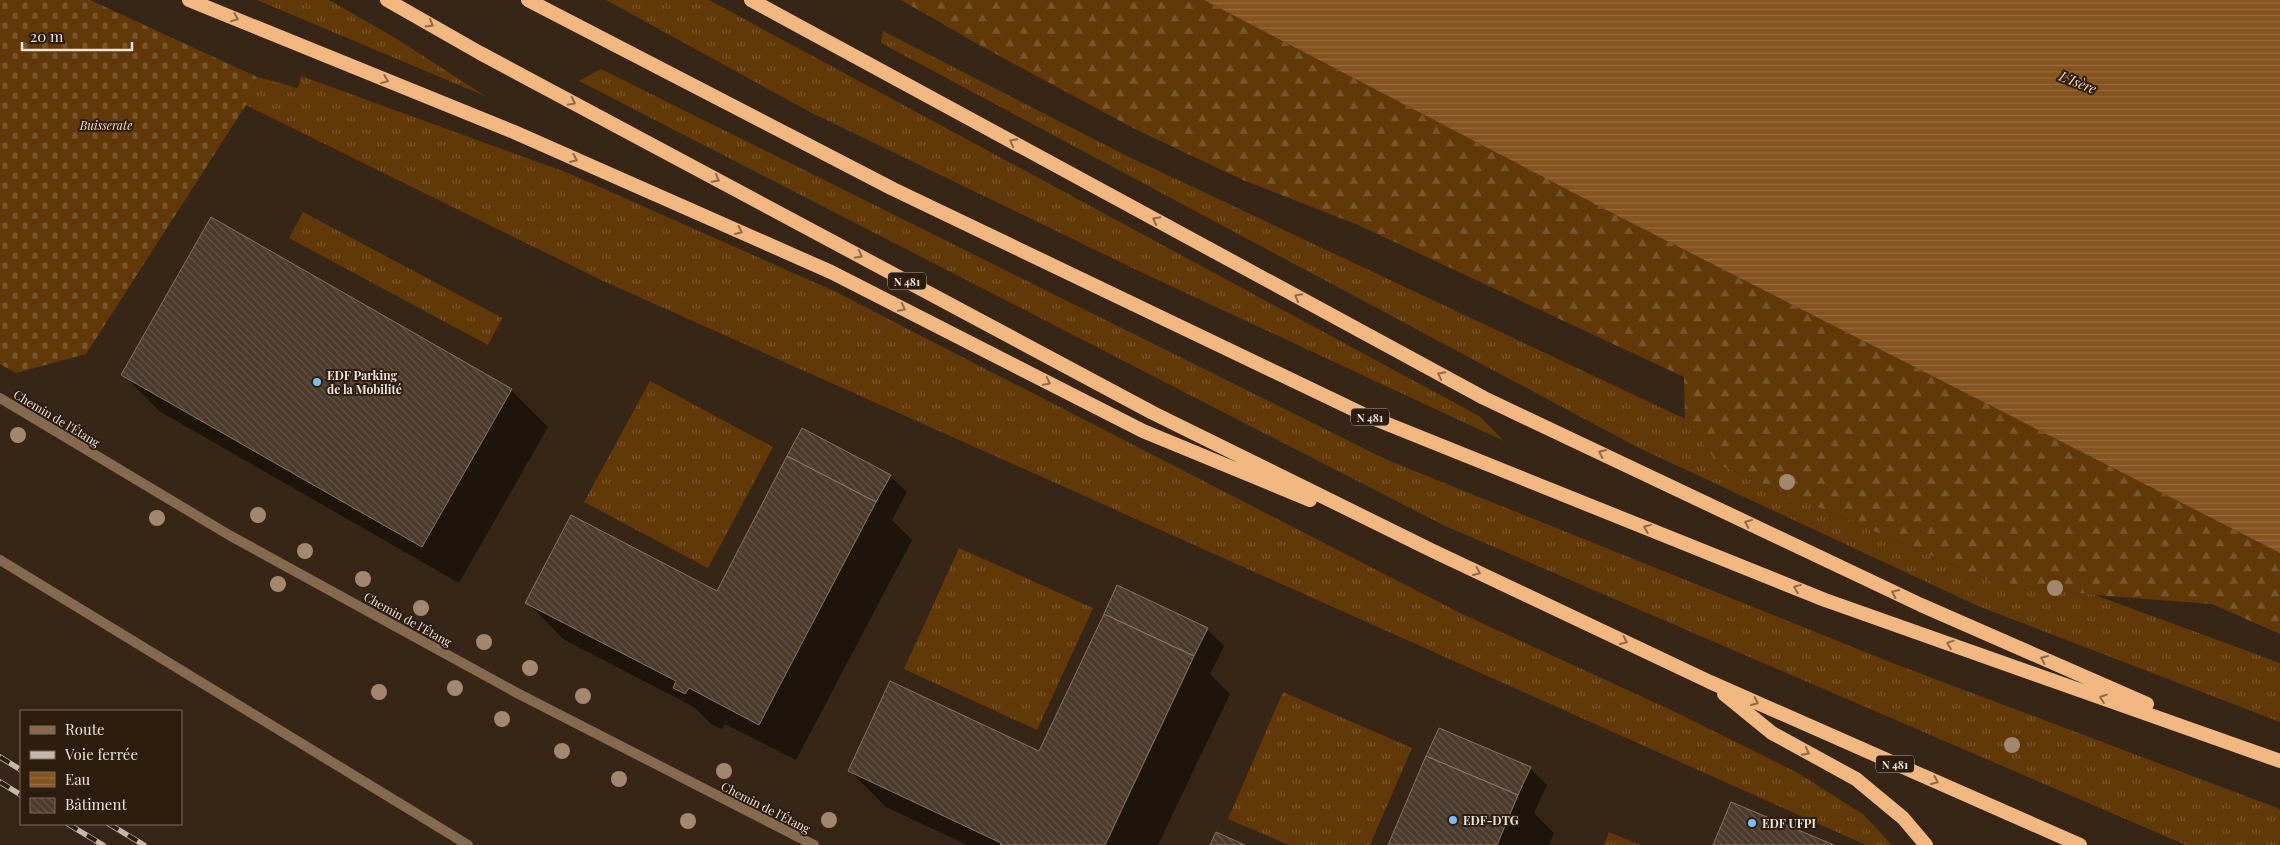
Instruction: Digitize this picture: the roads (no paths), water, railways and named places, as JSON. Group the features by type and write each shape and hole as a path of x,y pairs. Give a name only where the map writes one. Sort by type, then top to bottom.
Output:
{"highway":[{"path":"190,0 514,132 831,272 1143,431 1433,551"},
{"name":"N 481","path":"387,0 480,53 1153,413 1433,551 1710,682 2080,845"},
{"name":"N 481","path":"528,0 893,189 1365,415 1825,600 2280,761"},
{"path":"751,0 1484,398 1921,605 2248,749"},
{"path":"1710,682 1772,733 1856,779 1903,818 1926,845"}],"street":[{"name":"Chemin de l'Étang","path":"0,398 229,535 484,675 814,845"},
{"path":"0,560 468,845"}],"water":[{"name":"L'Isère","path":"1204,0 2280,0 2280,553 1614,214"}],"railway":[{"path":"0,757 20,769"},
{"path":"0,782 20,794"},
{"path":"70,825 103,845"},
{"path":"111,825 144,845"}],"place":[{"name":"EDF Parking de la Mobilité","path":"317,382"},
{"name":"EDF-DTG","path":"1453,820"},
{"name":"EDF UFPI","path":"1752,823"}],"park label":[{"name":"Buisserate","path":"106,125"}]}
